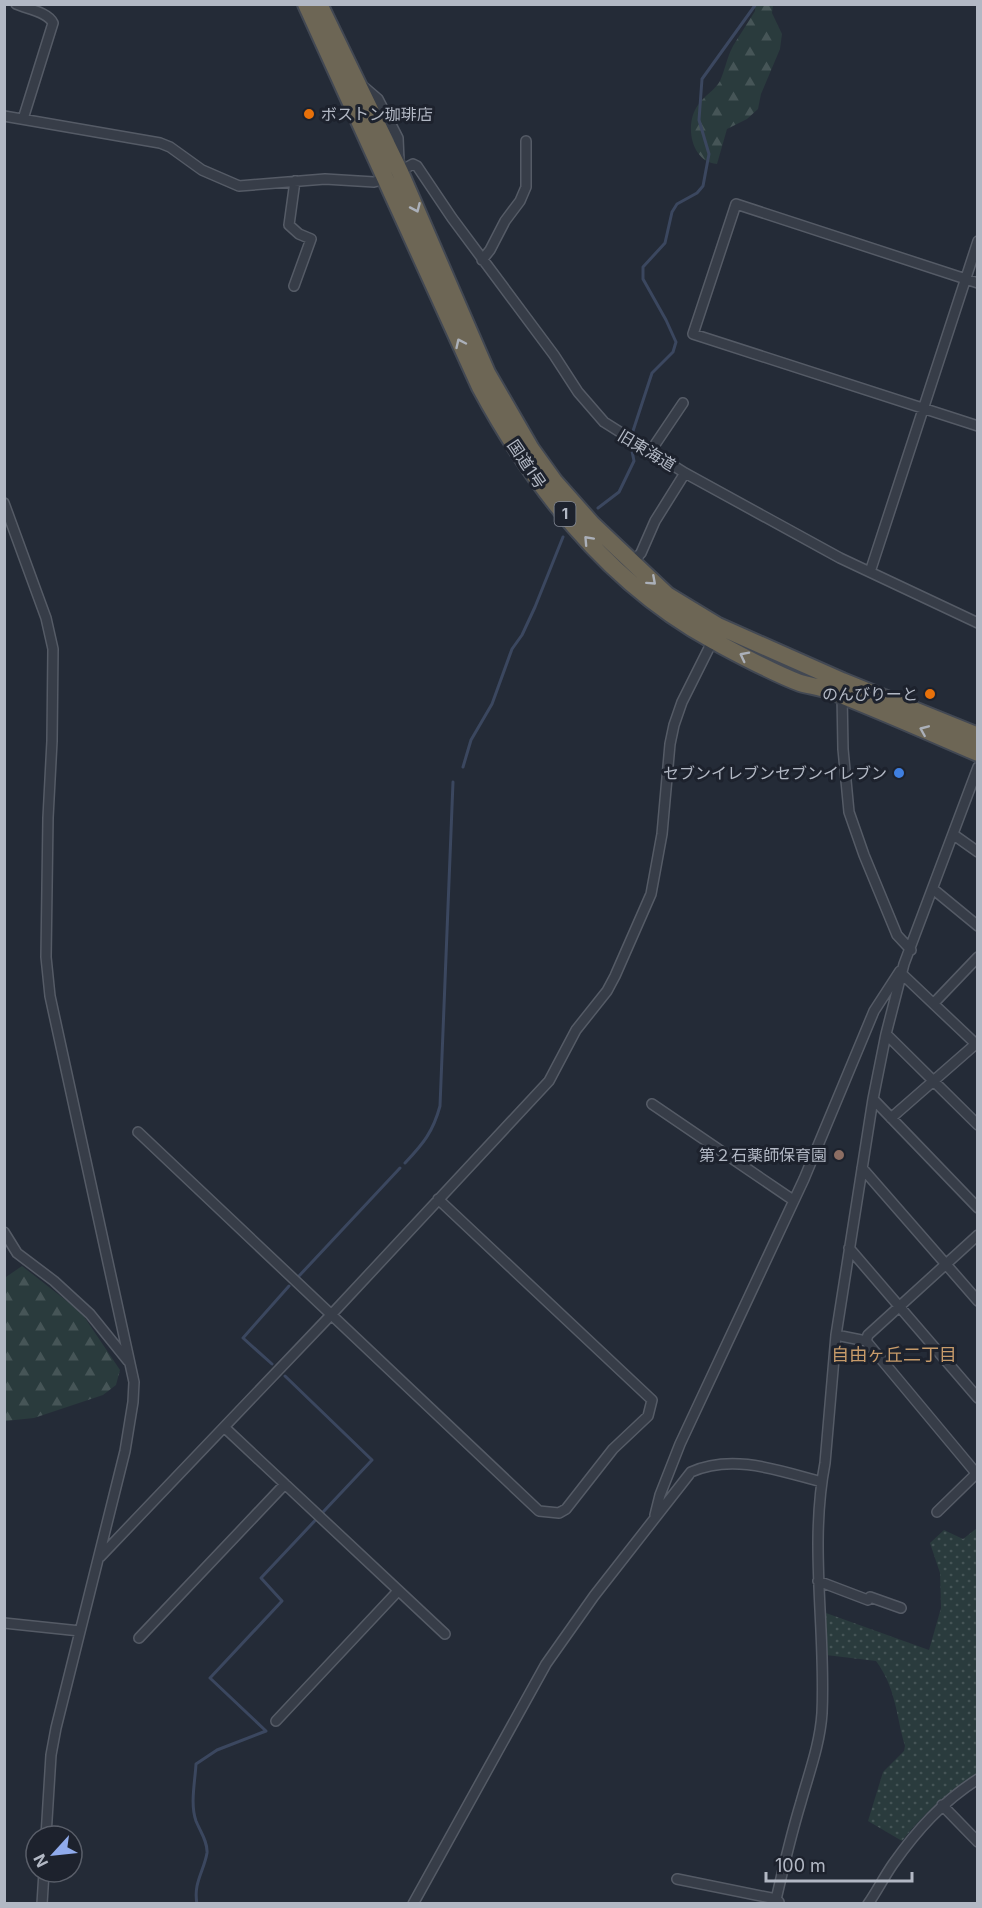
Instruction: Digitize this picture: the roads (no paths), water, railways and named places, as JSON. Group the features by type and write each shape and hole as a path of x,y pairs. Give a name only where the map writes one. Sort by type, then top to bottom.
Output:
{"highway":[{"name":"国道1号","path":"306,4 399,172"},
{"name":"国道1号","path":"320,4 399,172 476,378 554,481 591,524 667,595 718,626 842,689 978,753"},
{"name":"国道1号","path":"504,417 543,489 604,557 654,601 713,640 778,673 828,690 842,689 978,736"}],"street":[{"path":"16,4 45,15 53,23 23,119"},
{"path":"4,116 160,143 170,147 202,170 239,186 325,179 375,182 399,172 398,138 378,99 355,80"},
{"path":"482,260 520,201 526,187 526,141"},
{"name":"旧東海道","path":"399,172 417,166 482,260 596,416 685,473 870,573 978,623"},
{"path":"294,286 311,239 299,234 289,225 295,181"},
{"path":"978,283 736,204 693,333 978,426"},
{"path":"870,573 978,241"},
{"path":"650,452 683,403"},
{"path":"632,563 641,553 655,521 685,473"},
{"path":"4,503 46,618 52,649 52,741 46,923 48,981 134,1382 132,1412 125,1451 56,1728 51,1755 47,1824"},
{"path":"100,1557 332,1315 549,1081 576,1030 607,991 651,894 662,834 670,744 674,725 682,702 713,640"},
{"path":"842,689 844,761 849,812 897,935 911,950"},
{"path":"677,1879 778,1902 791,1839 819,1740 822,1713 818,1581 822,1482 836,1335 873,1099 886,1034 903,969 978,767"},
{"path":"954,835 978,852"},
{"path":"933,889 978,926"},
{"path":"934,1003 978,957"},
{"path":"891,1118 977,1044 934,1003 903,969"},
{"path":"654,1520 660,1495 680,1444 793,1200 874,1011 903,969"},
{"path":"886,1034 978,1125"},
{"path":"873,1099 978,1208"},
{"path":"652,1104 793,1200"},
{"path":"138,1132 539,1511 559,1513 575,1500 613,1449 648,1416 652,1400 438,1199"},
{"path":"862,1168 978,1301"},
{"path":"4,1232 17,1253 54,1281 90,1314 130,1362"},
{"path":"866,1341 868,1335 978,1235"},
{"path":"849,1248 978,1398"},
{"path":"836,1335 866,1341 977,1473 937,1512"},
{"path":"224,1427 445,1634"},
{"path":"414,1904 546,1664 594,1596 691,1472 714,1465 755,1465 822,1482"},
{"path":"140,1638 285,1484"},
{"path":"818,1581 868,1600 870,1597 901,1608"},
{"path":"276,1721 399,1591"},
{"path":"4,1623 80,1631"},
{"path":"867,1904 913,1836 942,1805 978,1779"},
{"path":"942,1805 978,1842"},
{"path":"42,1904 43,1884"}],"waterway":[{"path":"632,434 652,373 673,352 676,342 643,279 643,267 665,243 672,212 677,204 697,193 703,186 709,154 699,120 702,79 756,4"},
{"path":"598,508 619,492 634,461 631,446"},
{"path":"463,767 471,740 492,704 512,649 522,635 535,607 563,537"},
{"path":"405,1163 427,1137 440,1106 453,782"},
{"path":"299,1276 400,1168"},
{"path":"272,1364 243,1338 289,1286"},
{"path":"197,1904 196,1890 207,1849 193,1807 196,1764 217,1750 266,1731 210,1678 282,1601 261,1578 372,1460 285,1376"}],"place":[{"name":"ボストン珈琲店","path":"309,114"},
{"name":"のんびりーと","path":"930,694"},
{"name":"セブンイレブンセブンイレブン","path":"899,773"},
{"name":"第２石薬師保育園","path":"839,1155"}],"district":[{"name":"自由ヶ丘二丁目","path":"894,1355"}]}
